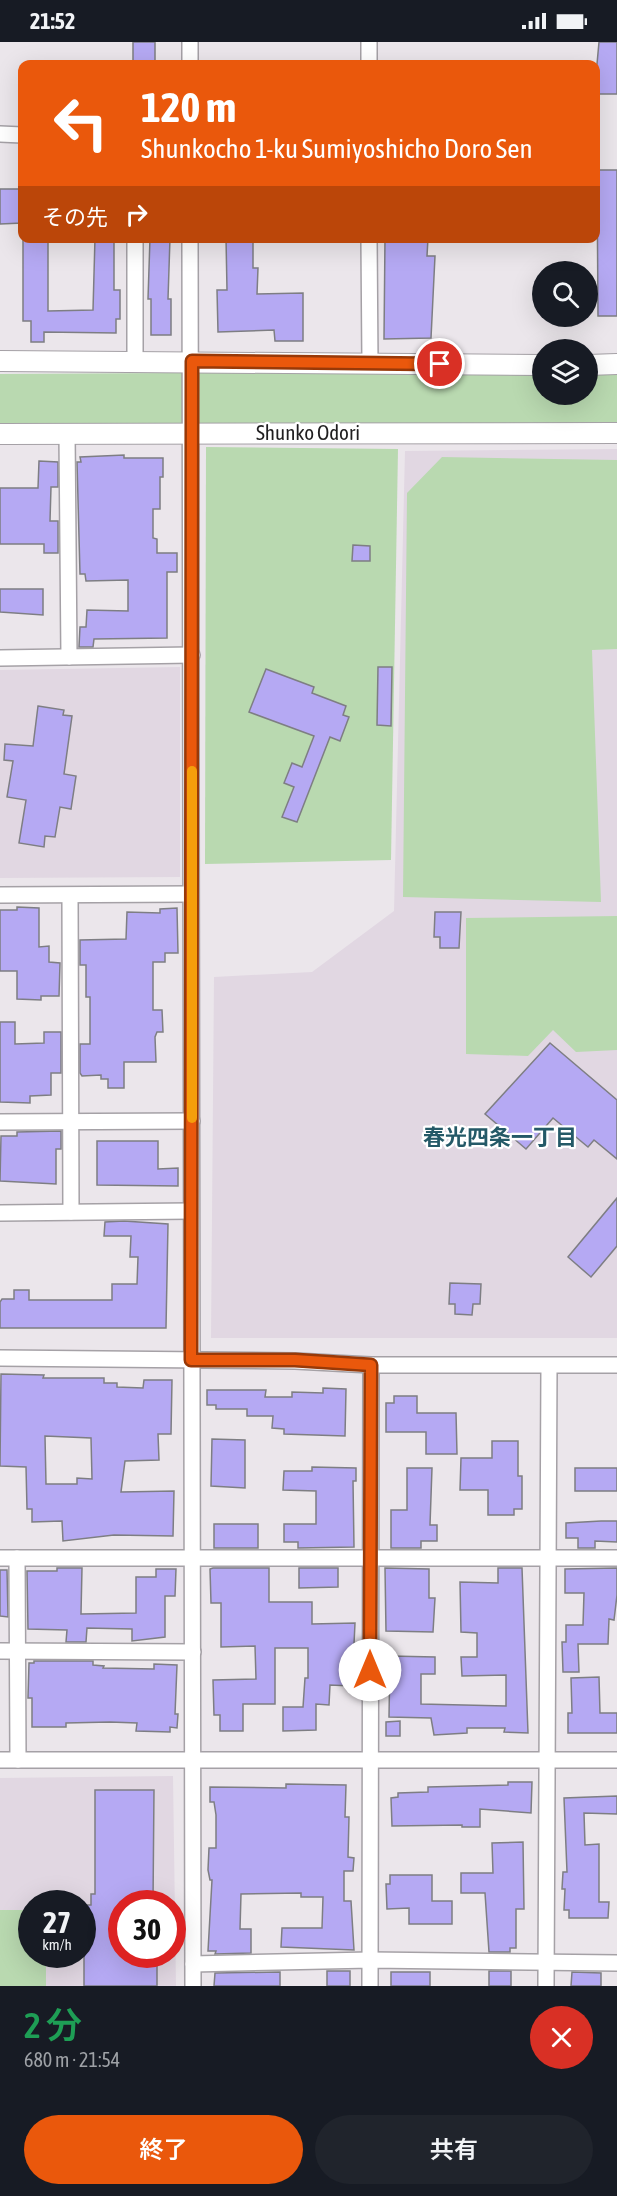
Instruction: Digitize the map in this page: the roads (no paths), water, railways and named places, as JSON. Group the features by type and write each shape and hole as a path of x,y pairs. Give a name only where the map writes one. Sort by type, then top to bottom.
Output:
{"street":[{"path":"190,42 190,60"},
{"path":"369,42 369,60"},
{"path":"0,134 18,135"},
{"path":"135,243 135,361"},
{"path":"190,243 193,1986"},
{"path":"369,243 370,363"},
{"path":"0,361 532,364"},
{"path":"598,365 617,364"},
{"path":"67,433 69,657"},
{"name":"Shunko Odori","path":"0,434 617,433"},
{"path":"0,658 192,655"},
{"path":"0,895 191,894"},
{"path":"70,896 71,1212"},
{"path":"0,1122 192,1121"},
{"path":"0,1213 191,1211"},
{"path":"0,1358 295,1360 371,1365 617,1365"},
{"path":"370,1986 371,1365"},
{"path":"546,1986 545,1759 549,1366"},
{"path":"0,1558 617,1558"},
{"path":"17,1558 18,1760"},
{"path":"0,1651 193,1652"},
{"path":"0,1760 617,1760"},
{"path":"193,1964 370,1960 617,1963"}],"district":[{"name":"春光四条一丁目","path":"500,1137"}]}
